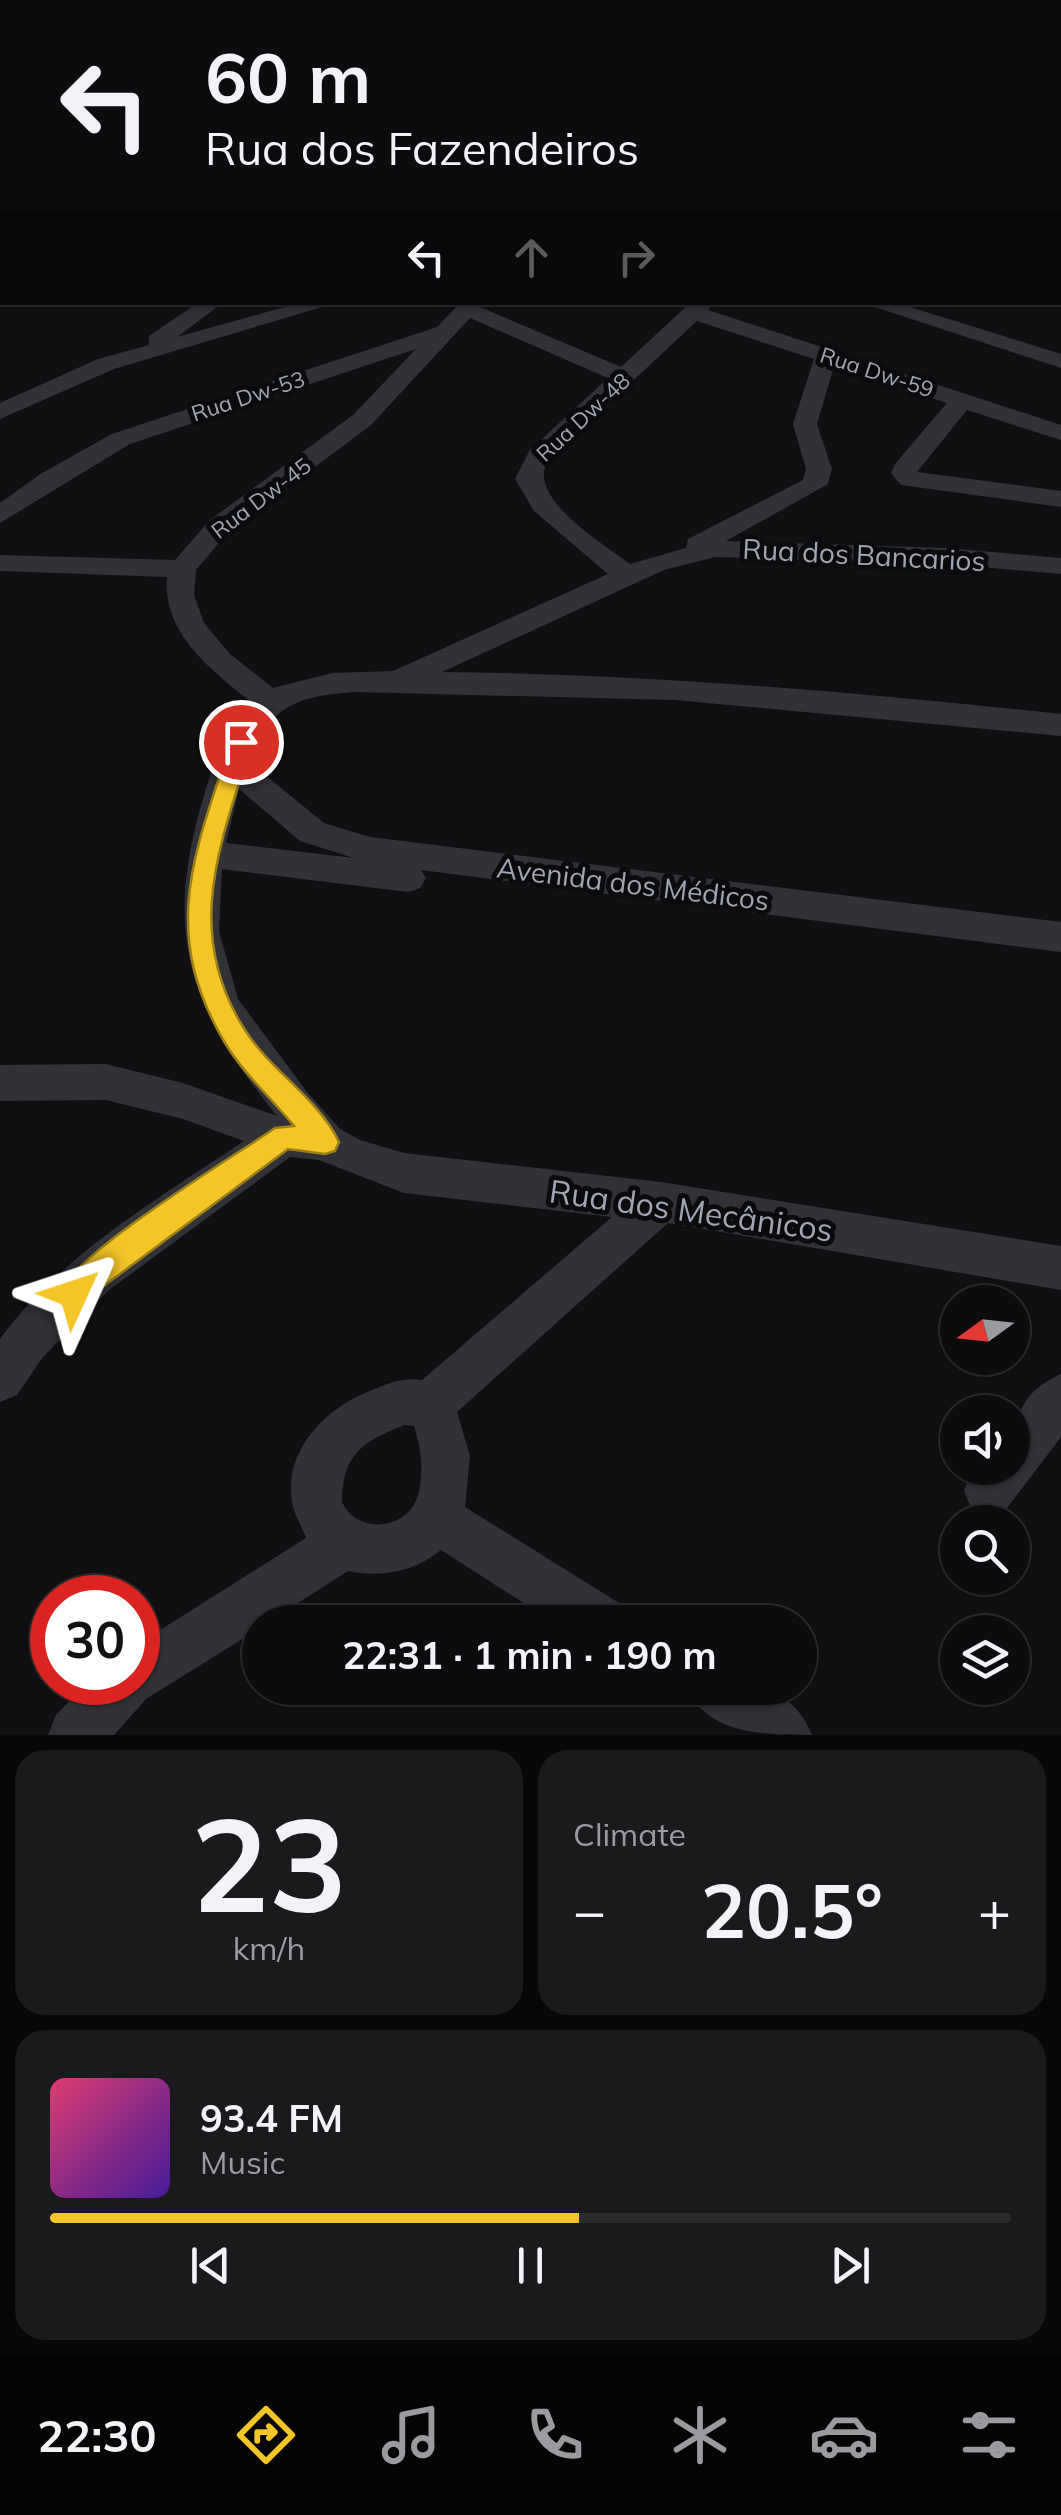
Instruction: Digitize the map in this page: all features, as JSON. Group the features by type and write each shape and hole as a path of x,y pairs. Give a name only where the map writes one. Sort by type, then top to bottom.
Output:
{"street":[{"path":"140,353 211,305"},
{"path":"217,305 248,328"},
{"path":"0,412 52,386 140,353 248,328 320,305"},
{"path":"880,305 1061,361"},
{"path":"471,306 625,376"},
{"name":"Rua Dw-45","path":"182,569 219,526 362,420 471,306"},
{"name":"Rua Dw-48","path":"628,576 543,504 529,487 528,470 539,454 698,308"},
{"name":"Rua Dw-59","path":"698,308 827,356 1061,434"},
{"name":"Rua Dw-53","path":"0,515 51,478 122,439 451,330"},
{"path":"677,556 815,484 820,469 802,430 804,414 827,356"},
{"path":"962,401 908,464 904,473 910,480 1061,499"},
{"name":"Rua dos Bancarios","path":"394,682 677,556 752,547 1061,566"},
{"path":"0,562 182,569 180,596 190,626 219,661 270,702"},
{"path":"0,1378 53,1312 114,1257 305,1139 235,1037 204,965 196,922 206,854 231,765 252,720 270,702 334,686 558,681 864,704 1061,725"},
{"name":"Avenida dos Médicos","path":"231,765 292,818 335,842 493,877"},
{"name":"Avenida dos Médicos","path":"206,854 493,877 782,915 1061,960"},
{"name":"Avenida dos Médicos","path":"782,915 1061,937"},
{"name":"Rua dos Mecânicos","path":"0,1082 106,1082 183,1101 404,1173 661,1202 1061,1268"},
{"path":"429,1406 661,1202"},
{"path":"1030,1438 1061,1398"},
{"path":"405,1401 429,1406 442,1429 446,1465 446,1489 436,1518 416,1538 393,1550 368,1552 344,1544 321,1517 313,1493 318,1465 333,1437 380,1407 405,1401"},
{"path":"436,1518 573,1605"},
{"path":"160,1661 344,1544"},
{"path":"76,1735 104,1705"},
{"path":"744,1705 767,1718 784,1735"}],"route":[{"path":"74,1294 114,1257 284,1136 325,1142 235,1037 204,965 196,922 206,854 214,817 241,742"}]}
